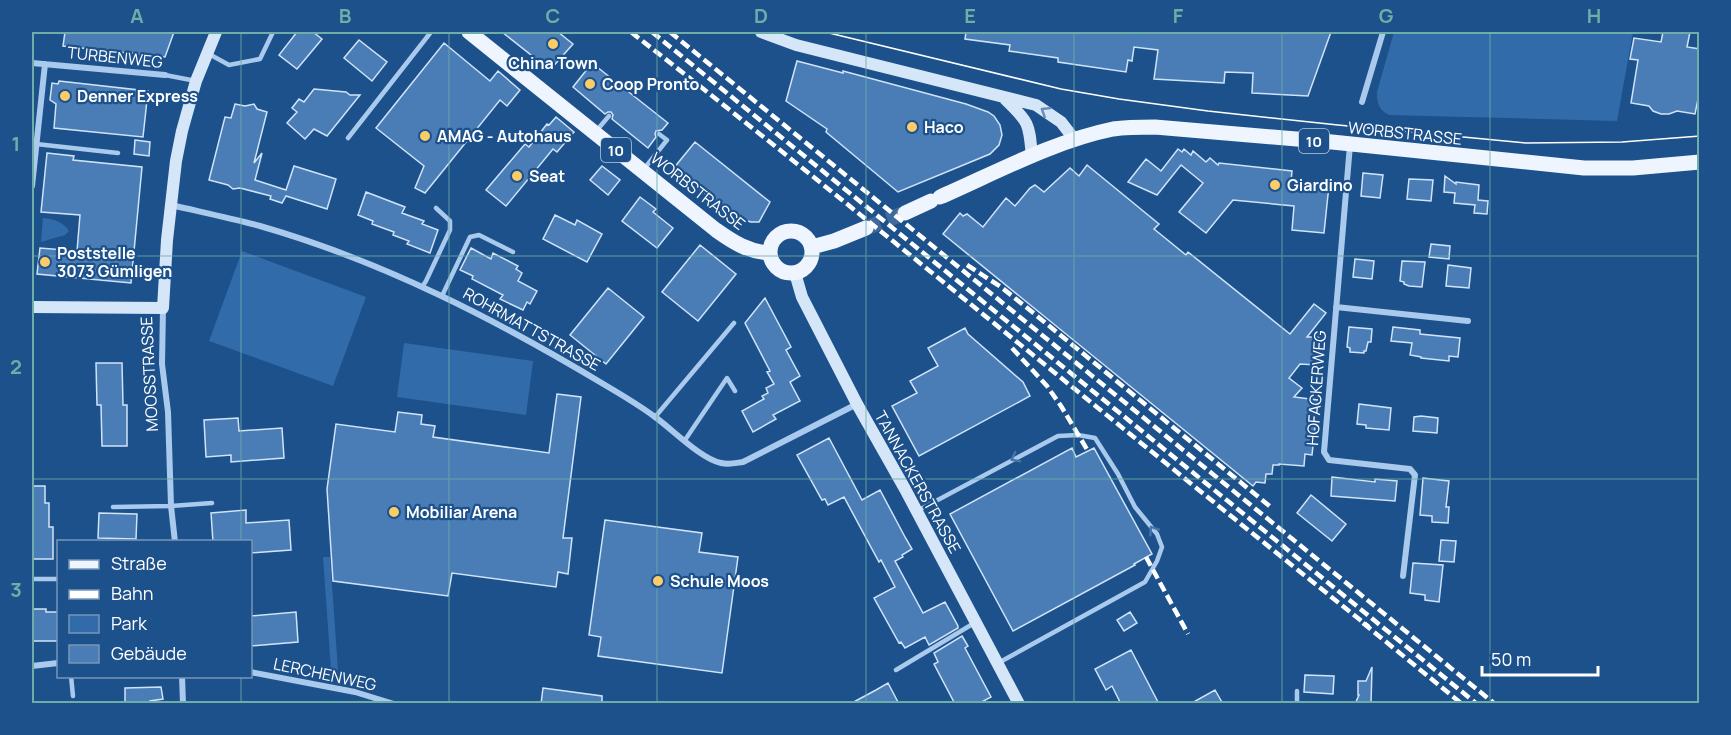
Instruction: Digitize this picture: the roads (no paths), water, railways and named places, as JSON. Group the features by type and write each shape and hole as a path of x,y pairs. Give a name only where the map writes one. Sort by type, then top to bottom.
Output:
{"main road":[{"name":"WORBSTRASSE","path":"469,32 729,239 751,250 770,253"},
{"name":"WORBSTRASSE","path":"905,213 1075,140 1130,127 1155,126 1584,168 1633,168 1700,162"},
{"path":"812,247 866,228"},
{"path":"790,231 806,237 812,247 807,266 795,273 783,272 771,259 770,246 778,236 790,231"}],"street":[{"name":"MOOSSTRASSE","path":"175,540 171,506 168,412 162,364 163,308 171,205 178,151 196,81 216,32"},
{"path":"761,32 796,45 1036,105 1061,122 1075,140"},
{"path":"1362,102 1383,32"},
{"name":"TURBENWEG","path":"32,63 165,75"},
{"path":"32,186 45,64"},
{"path":"1005,99 1027,121 1032,157"},
{"name":"HOFACKERWEG","path":"1350,145 1324,452 1329,460 1410,469 1415,475 1403,576"},
{"name":"ROHRMATTSTRASSE","path":"171,205 261,227 322,247 442,296 595,379 655,417 709,459 720,463 744,462 857,404"},
{"name":"TANNACKERSTRASSE","path":"795,273 802,297 857,404 977,622 1019,704"},
{"path":"32,307 163,308"},
{"path":"1336,307 1468,321"},
{"path":"32,666 57,663"},
{"name":"LERCHENWEG","path":"252,672 355,692 394,704"},
{"path":"182,678 183,704"}],"lane":[{"path":"206,53 229,65 260,59 273,32"},
{"path":"348,138 431,32"},
{"name":"TURBENWEG","path":"165,75 196,81"},
{"path":"595,133 609,116"},
{"path":"643,171 667,140 659,134"},
{"path":"36,144 118,153"},
{"path":"422,287 450,230 450,220 436,208"},
{"path":"442,296 470,237 479,235 513,252"},
{"path":"655,417 734,323"},
{"path":"685,440 727,378 735,391"},
{"path":"916,511 1058,436 1078,435 1095,438 1118,474 1135,507 1156,534 1162,547 1145,582 998,663"},
{"path":"113,507 171,506 212,502"},
{"path":"32,579 57,579"},
{"path":"896,670 977,622"},
{"path":"71,678 73,696"},
{"path":"1297,691 1297,704"}],"tunnel":[{"path":"866,228 905,213"}],"tram line":[{"path":"825,32 1061,89 1208,111 1526,143 1622,142 1700,136"}],"railway":[{"path":"631,32 1369,627"},
{"path":"652,32 1477,704"},
{"path":"670,32 1495,704"},
{"path":"967,265 1001,287 1272,508"},
{"path":"1012,348 1047,386 1088,451"},
{"path":"1146,557 1188,634"},
{"path":"1363,623 1462,704"}],"place":[{"name":"China Town","path":"553,44"},
{"name":"Coop Pronto","path":"590,84"},
{"name":"Denner Express","path":"65,96"},
{"name":"Haco","path":"912,127"},
{"name":"AMAG - Autohaus","path":"425,136"},
{"name":"Seat","path":"517,176"},
{"name":"Giardino","path":"1275,185"},
{"name":"Poststelle 3073 Gümligen","path":"45,262"},
{"name":"Mobiliar Arena","path":"394,512"},
{"name":"Schule Moos","path":"658,581"}]}
